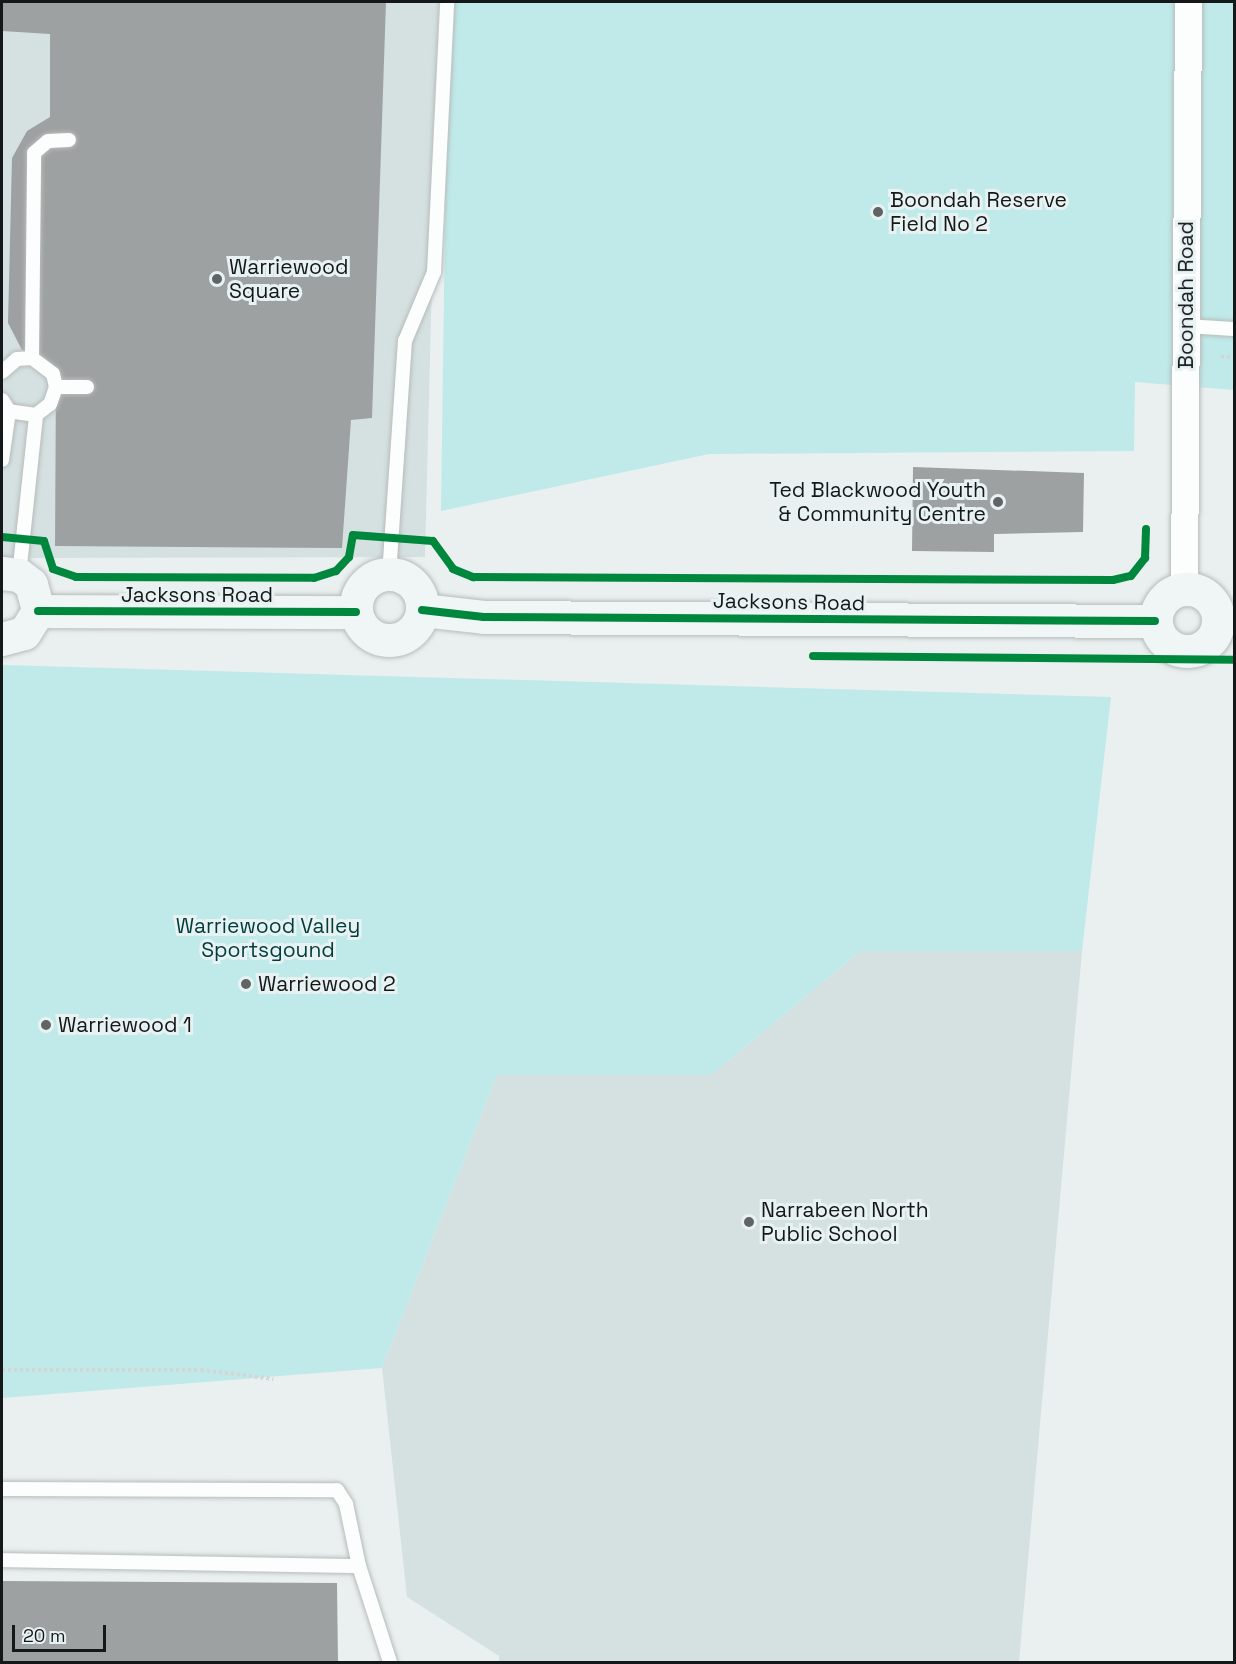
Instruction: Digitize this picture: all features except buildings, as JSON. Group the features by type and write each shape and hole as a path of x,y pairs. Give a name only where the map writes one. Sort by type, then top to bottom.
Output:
{"street":[{"name":"Boondah Road","path":"1184,588 1188,2"},
{"path":"2,639 24,633 38,611 34,591 10,574"},
{"path":"390,574 417,589 422,610 412,631 391,640 368,633 356,612 369,582 390,574"},
{"path":"1184,588 1205,594 1226,619 1210,642 1192,651 1171,647 1155,621 1161,601 1184,588"},
{"name":"Jacksons Road","path":"422,610 484,617 1155,621"},
{"name":"Jacksons Road","path":"38,611 356,612"}],"lane":[{"path":"390,574 398,392 405,341 434,272 447,2"},
{"path":"32,358 34,153 48,141 69,140"},
{"path":"1186,326 1234,329"},
{"path":"2,372 17,359 32,358 48,369 56,387 50,404 36,415 10,574"},
{"path":"56,387 87,387"},
{"path":"2,460 5,406 36,415"},
{"path":"2,1489 337,1490 346,1504 359,1566 390,1662"},
{"path":"2,1560 359,1566"}],"path":[{"path":"1221,357 1234,357"},
{"path":"2,1370 201,1370 273,1379"}],"shaded area":[{"name":"Warriewood Square","path":"2,2 439,2 425,557 2,558"},
{"name":"Narrabeen North Public School","path":"860,951 1082,951 1019,1662 499,1662 499,1656 407,1597 382,1368 497,1075 711,1075"}],"green space":[{"path":"448,2 1234,2 1234,390 1135,382 1134,451 709,454 441,511"},
{"name":"Warriewood Valley Sportsgound","path":"2,665 1111,697 1082,951 860,951 711,1075 497,1075 382,1368 2,1398"}],"cycle path":[{"path":"2,537 44,541 53,569 76,577 314,578 336,571 349,557 353,535 433,541 453,569 473,577 1113,580 1131,576 1145,558 1146,529"},
{"path":"422,610 484,617 1155,621"},
{"path":"38,611 356,612"},
{"path":"813,656 1234,660"}],"place":[{"name":"Boondah Reserve Field No 2","path":"878,212"},
{"name":"Warriewood Square","path":"217,279"},
{"name":"Ted Blackwood Youth & Community Centre","path":"998,502"},
{"name":"Warriewood 2","path":"246,984"},
{"name":"Warriewood 1","path":"46,1025"},
{"name":"Narrabeen North Public School","path":"749,1222"}]}
